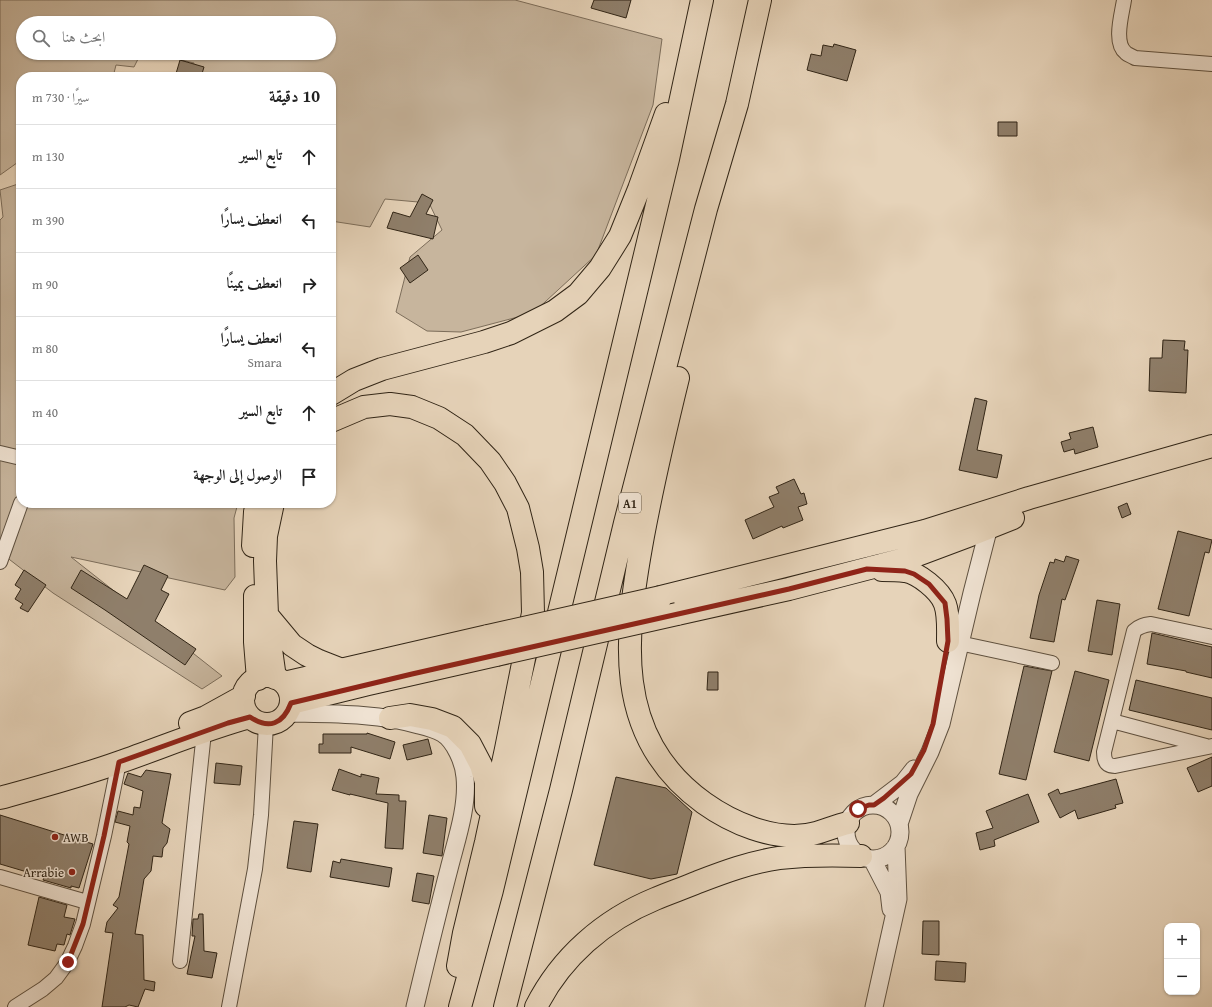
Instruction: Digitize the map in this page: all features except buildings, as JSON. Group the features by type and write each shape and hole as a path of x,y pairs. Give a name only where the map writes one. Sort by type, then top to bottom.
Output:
{"main road":[{"path":"459,1007 492,890 579,531 668,159 702,0"},
{"name":"A1","path":"505,1007 562,790 625,523 706,209 737,104 760,0"},
{"path":"336,391 354,380 382,369 484,342 511,333 555,311 578,294 600,268 620,236 639,189 697,22"},
{"path":"737,104 730,148 710,246 669,417 646,519 634,583 630,627 630,662 633,691 642,723 655,752 672,775 709,807 744,825 786,835 806,835 848,823"},
{"path":"336,419 364,408 390,404 412,407 439,418 465,435 490,461 505,483 518,508 528,548 532,572 533,612 524,663 486,842 458,957 457,971 459,1007"},
{"path":"279,691 342,670 676,614 789,589 867,569 912,557 986,520 1051,491 1212,446"},
{"path":"258,721 246,711 244,704 244,696 251,683 279,691 368,684 661,597 893,540 986,520 1012,518 1135,480 1212,459"},
{"path":"255,508 253,544 255,642 279,691"},
{"path":"0,798 119,762 204,732 258,721 278,721 279,691 267,615 265,569 266,536 272,508"},
{"path":"867,569 905,571 914,574 929,584 945,603 947,619 954,642"},
{"path":"267,615 292,645 307,655 342,670"},
{"path":"0,784 89,759 144,740 206,716 244,696"},
{"path":"390,718 410,715 432,719 453,727 470,744 481,765 486,782 486,842"},
{"path":"536,1007 550,983 562,967 589,938 618,918 654,899 734,869 762,862 799,856 867,858"}],"street":[{"path":"1124,0 1119,40 1121,47 1126,53 1135,58 1212,64"},
{"path":"0,454 16,457"},
{"path":"0,562 19,508"},
{"path":"874,805 893,791 911,774 924,750 933,724 986,520"},
{"path":"1210,746 1115,766 1111,766 1106,763 1104,752 1134,631 1144,625 1151,624 1212,637"},
{"path":"954,642 1052,663"},
{"path":"899,824 909,794 936,738 944,709 954,642"},
{"path":"279,691 337,714 390,718 430,728 443,734 456,751 464,768 466,794 415,1007"},
{"path":"229,1007 255,869 261,815 258,721"},
{"path":"1112,721 1210,746"},
{"path":"180,961 204,732"},
{"path":"14,1007 47,986 56,978 68,962 83,924 104,836 119,762"},
{"path":"867,858 884,857 896,846 900,835 899,824 894,814 890,810 880,806 869,805 858,809 848,823 846,834 852,849 867,858 889,892 893,921"},
{"path":"874,1007 898,899 896,846"},
{"path":"0,877 88,902"}],"shaded area":[{"path":"0,0 515,0 662,39 653,105 596,255 533,313 461,332 427,331 396,312 410,257 442,230 429,203 385,199 370,227 336,222 336,72 191,72 194,63 182,60 336,60 336,16 16,16 16,60 138,60 134,67 116,65 114,72 16,72 16,164 0,175"},
{"path":"16,185 16,508 237,508 234,518 235,577 225,590 71,557 222,676 202,689 53,593 1,553 0,554 0,220 3,217 0,190"}],"place":[{"name":"AWB","path":"55,837"},
{"name":"Arrabie","path":"72,872"}],"route":[{"path":"68,962 83,924 104,836 119,762 228,723 250,717 258,722 266,724 274,723 282,719 287,713 291,703 368,684 676,614 737,602 867,569 905,571 922,578 935,589 945,603 948,641 933,724 924,750 911,774 903,783 874,805 869,805 858,809"}]}
